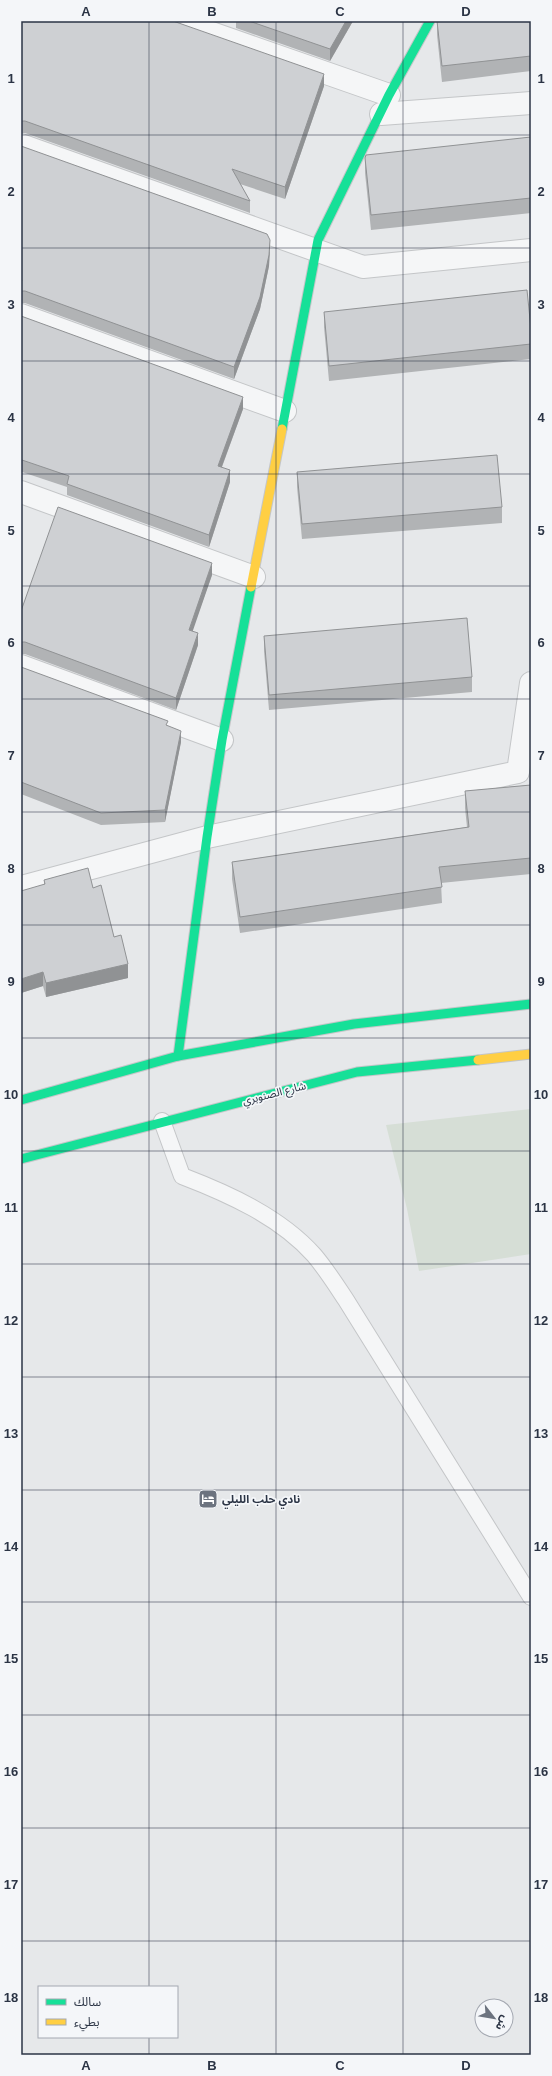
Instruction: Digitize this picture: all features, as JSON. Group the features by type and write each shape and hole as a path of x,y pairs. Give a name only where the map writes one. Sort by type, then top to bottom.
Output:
{"street":[{"path":"177,21 385,104 531,103"},
{"path":"178,1056 207,837 222,740 318,240 385,104 430,21"},
{"path":"21,145 363,267 531,250"},
{"path":"21,315 286,411"},
{"path":"21,492 254,577"},
{"path":"21,666 222,740"},
{"path":"21,887 207,837 524,771 531,683"},
{"path":"21,1100 178,1056 354,1024 531,1004"},
{"name":"شارع الصنوبري","path":"21,1159 162,1120 357,1072 531,1054"}],"lane":[{"path":"162,1120 182,1176 215,1188 270,1217 314,1255 346,1300 531,1597"}],"shaded area":[{"path":"531,1109 531,1254 419,1271 407,1209 386,1125"}],"building":[{"path":"21,21 173,21 324,74 285,187 232,169 250,201 25,121 21,121"},
{"path":"249,21 346,21 330,49"},
{"path":"437,21 531,21 531,56 442,66"},
{"path":"531,137 531,198 371,215 365,158 366,155"},
{"path":"21,146 267,234 270,240 269,255 260,297 234,367 25,291 21,291"},
{"path":"527,290 531,344 329,366 324,312"},
{"path":"21,316 243,397 218,466 230,470 209,535 67,484 69,476 22,460 21,463"},
{"path":"497,455 502,507 302,524 297,472"},
{"path":"58,507 212,563 189,630 198,633 176,698 25,642 21,642 21,611"},
{"path":"467,618 472,677 269,695 264,636"},
{"path":"21,667 168,721 166,725 181,731 165,810 101,813 21,782"},
{"path":"531,785 531,858 439,867 442,887 240,917 232,862 469,827 465,791"},
{"path":"88,868 93,888 101,885 114,937 121,935 128,964 46,983 43,972 21,979 21,891 45,884 44,880"}],"traffic: fast":[{"path":"282,429 318,240 389,95 430,21"},
{"path":"178,1056 207,837 222,740 251,587"},
{"path":"21,1100 178,1056 354,1024 531,1004"},
{"path":"21,1159 357,1072 478,1060"}],"traffic: slow":[{"path":"251,587 282,429"},
{"path":"478,1060 531,1054"}],"place":[{"name":"نادي حلب الليلي","path":"208,1499"}]}
